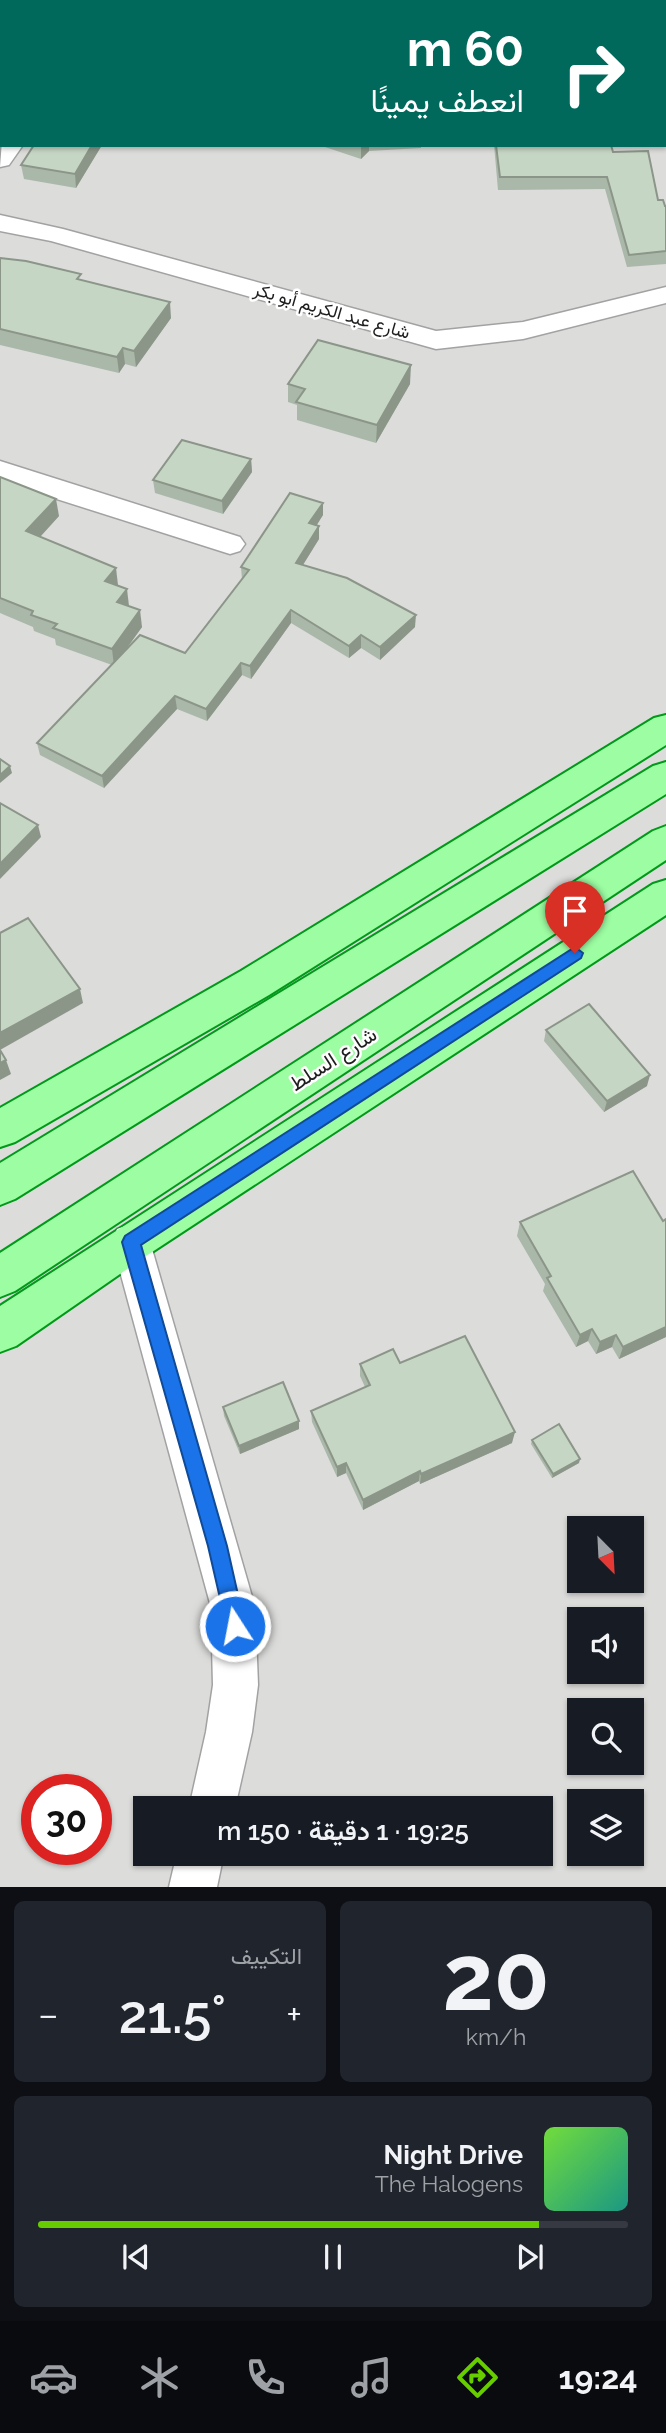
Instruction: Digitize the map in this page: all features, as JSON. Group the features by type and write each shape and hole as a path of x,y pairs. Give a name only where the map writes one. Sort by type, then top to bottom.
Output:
{"main road":[{"path":"0,1129 255,983 666,728"},
{"path":"0,1186 127,1105 666,776"},
{"name":"شارع السلط","path":"0,1277 666,841"},
{"path":"0,1331 131,1242 666,895"}],"street":[{"name":"شارع عبد الكريم أبو بكر","path":"0,223 66,238 436,340 471,338 519,330 666,295"},
{"path":"0,471 230,544"},
{"path":"131,1242 233,1607 238,1645 238,1684 215,1796"},
{"path":"193,1887 198,1866"}],"shaded area":[{"path":"0,147 666,147 666,1887 0,1887"}],"building":[{"path":"33,147 91,147 75,174 21,165"},
{"path":"496,147 612,147 613,152 648,151 658,200 663,200 666,206 666,251 629,255 607,177 500,177"},
{"path":"0,258 81,274 77,279 170,302 134,351 123,348 117,357 0,329"},
{"path":"318,340 411,365 377,425 296,402 305,389 288,384"},
{"path":"182,440 251,459 222,501 153,480"},
{"path":"0,477 56,499 26,531 116,568 105,581 127,589 117,602 140,610 112,649 53,628 57,624 31,615 33,611 0,598"},
{"path":"290,493 323,503 309,523 319,526 296,563 347,578 416,615 380,647 361,635 349,646 291,610 250,666 241,663 206,709 175,696 102,776 37,743 140,635 185,653 249,570 241,567"},
{"path":"0,759 10,766 0,775"},
{"path":"0,803 38,825 0,864"},
{"path":"28,918 80,989 0,1033 0,933"},
{"path":"589,1004 650,1075 607,1101 546,1030"},
{"path":"0,1050 6,1060 0,1063"},
{"path":"633,1171 663,1221 666,1219 666,1327 623,1347 616,1335 600,1342 592,1329 580,1335 547,1278 551,1276 520,1222"},
{"path":"465,1336 515,1432 421,1474 420,1471 363,1500 346,1463 337,1467 311,1411 370,1385 360,1364 393,1349 400,1363"},
{"path":"283,1382 299,1421 239,1446 223,1407"},
{"path":"559,1424 580,1459 553,1474 532,1440"}],"route":[{"path":"235,1626 218,1546 131,1242 575,953"}]}
